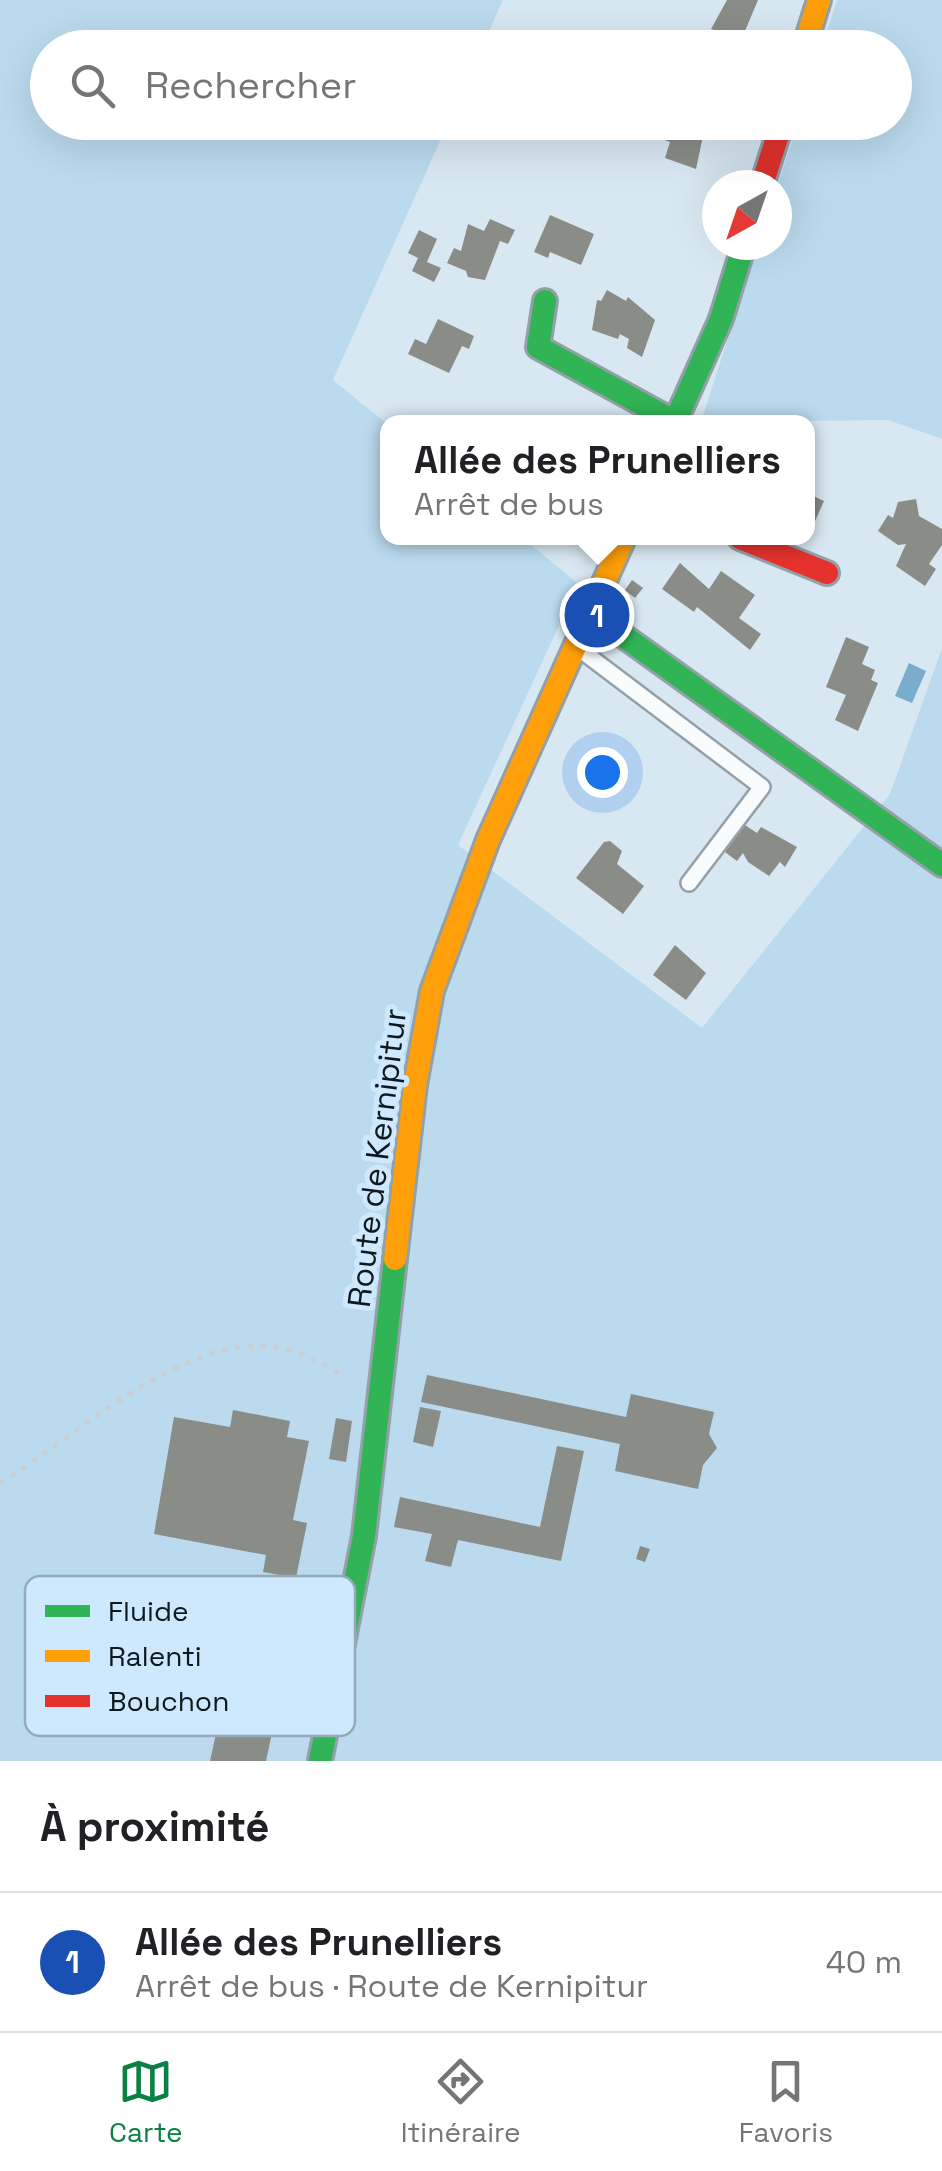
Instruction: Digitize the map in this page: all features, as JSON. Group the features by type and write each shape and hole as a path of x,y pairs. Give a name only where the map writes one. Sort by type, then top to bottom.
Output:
{"street":[{"path":"810,30 819,0"},
{"path":"767,170 776,140"},
{"path":"678,415 722,319 740,260"},
{"path":"545,301 538,347 662,415"},
{"name":"Route de Kernipitur","path":"355,1582 381,1399 414,1085 432,991 488,840 621,545"},
{"path":"758,545 828,573"},
{"path":"590,612 942,865"},
{"name":"Route de Kernipitur","path":"320,1761 325,1736"}],"lane":[{"path":"575,646 762,787 690,883"}],"path":[{"path":"0,1483 36,1462 80,1424 148,1384 224,1348 281,1348 341,1373 381,1399"}],"shaded area":[{"path":"0,0 503,0 490,30 30,30 30,140 440,140 333,380 380,418 380,545 531,545 578,584 458,845 702,1028 890,794 942,648 942,1761 0,1761"},
{"path":"837,0 942,0 942,439 888,420 815,421 815,415 703,415 753,260 792,260 792,170 783,170 792,140 912,140 912,30 827,30"},
{"path":"909,663 926,671 912,703 895,696"}],"building":[{"path":"727,0 758,0 745,30 711,29"},
{"path":"665,140 702,140 696,169 665,158 670,142"},
{"path":"550,215 594,234 581,265 550,252 548,258 534,252"},
{"path":"490,219 515,230 508,244 500,241 485,280 468,277 466,271 447,263 454,248 461,251 468,224 484,231"},
{"path":"419,230 437,239 427,262 441,268 434,282 412,271 418,258 408,253"},
{"path":"607,290 626,301 628,297 655,320 642,357 627,348 629,339 620,334 618,339 592,330 597,300 601,301"},
{"path":"438,319 474,336 469,349 462,346 449,373 408,354 415,339 426,344"},
{"path":"815,497 824,501 815,521"},
{"path":"916,499 919,516 942,529 942,545 929,564 936,569 925,586 896,566 906,544 898,545 878,531 888,515 893,518 898,502"},
{"path":"680,563 709,589 721,571 755,595 739,618 761,634 750,650 697,607 694,612 662,589"},
{"path":"632,580 643,588 635,598 625,590"},
{"path":"846,637 869,647 862,664 875,670 871,680 878,683 858,731 835,720 846,695 826,687"},
{"path":"745,825 757,833 761,827 797,847 785,867 780,862 769,876 748,862 743,853 737,861 725,852"},
{"path":"610,841 622,851 617,864 644,886 623,914 576,878 604,842"},
{"path":"675,945 706,973 686,1000 653,975"},
{"path":"427,1375 626,1417 631,1394 714,1412 709,1434 717,1448 703,1465 698,1489 615,1471 620,1444 421,1402"},
{"path":"420,1407 441,1411 433,1447 413,1442"},
{"path":"233,1410 290,1421 287,1437 309,1441 293,1520 307,1523 296,1576 263,1572 266,1555 154,1534 174,1417 230,1427"},
{"path":"336,1418 352,1421 346,1462 329,1459"},
{"path":"557,1446 584,1451 561,1561 458,1540 451,1567 425,1561 432,1534 394,1527 400,1497 540,1527"},
{"path":"640,1546 650,1549 645,1562 636,1559"},
{"path":"216,1736 271,1736 266,1761 210,1761"}],"traffic: fast":[{"path":"678,415 721,319 739,260"},
{"path":"545,301 538,347 662,415"},
{"path":"590,612 942,865"},
{"path":"355,1582 364,1536 395,1259"},
{"path":"320,1761 325,1736"}],"traffic: slow":[{"path":"810,30 819,0"},
{"path":"395,1259 415,1085 432,991 488,840 621,545"}],"traffic: jam":[{"path":"767,170 776,140"},
{"path":"757,545 827,573"}],"place":[{"name":"Allée des Prunelliers","path":"597,615"}]}
